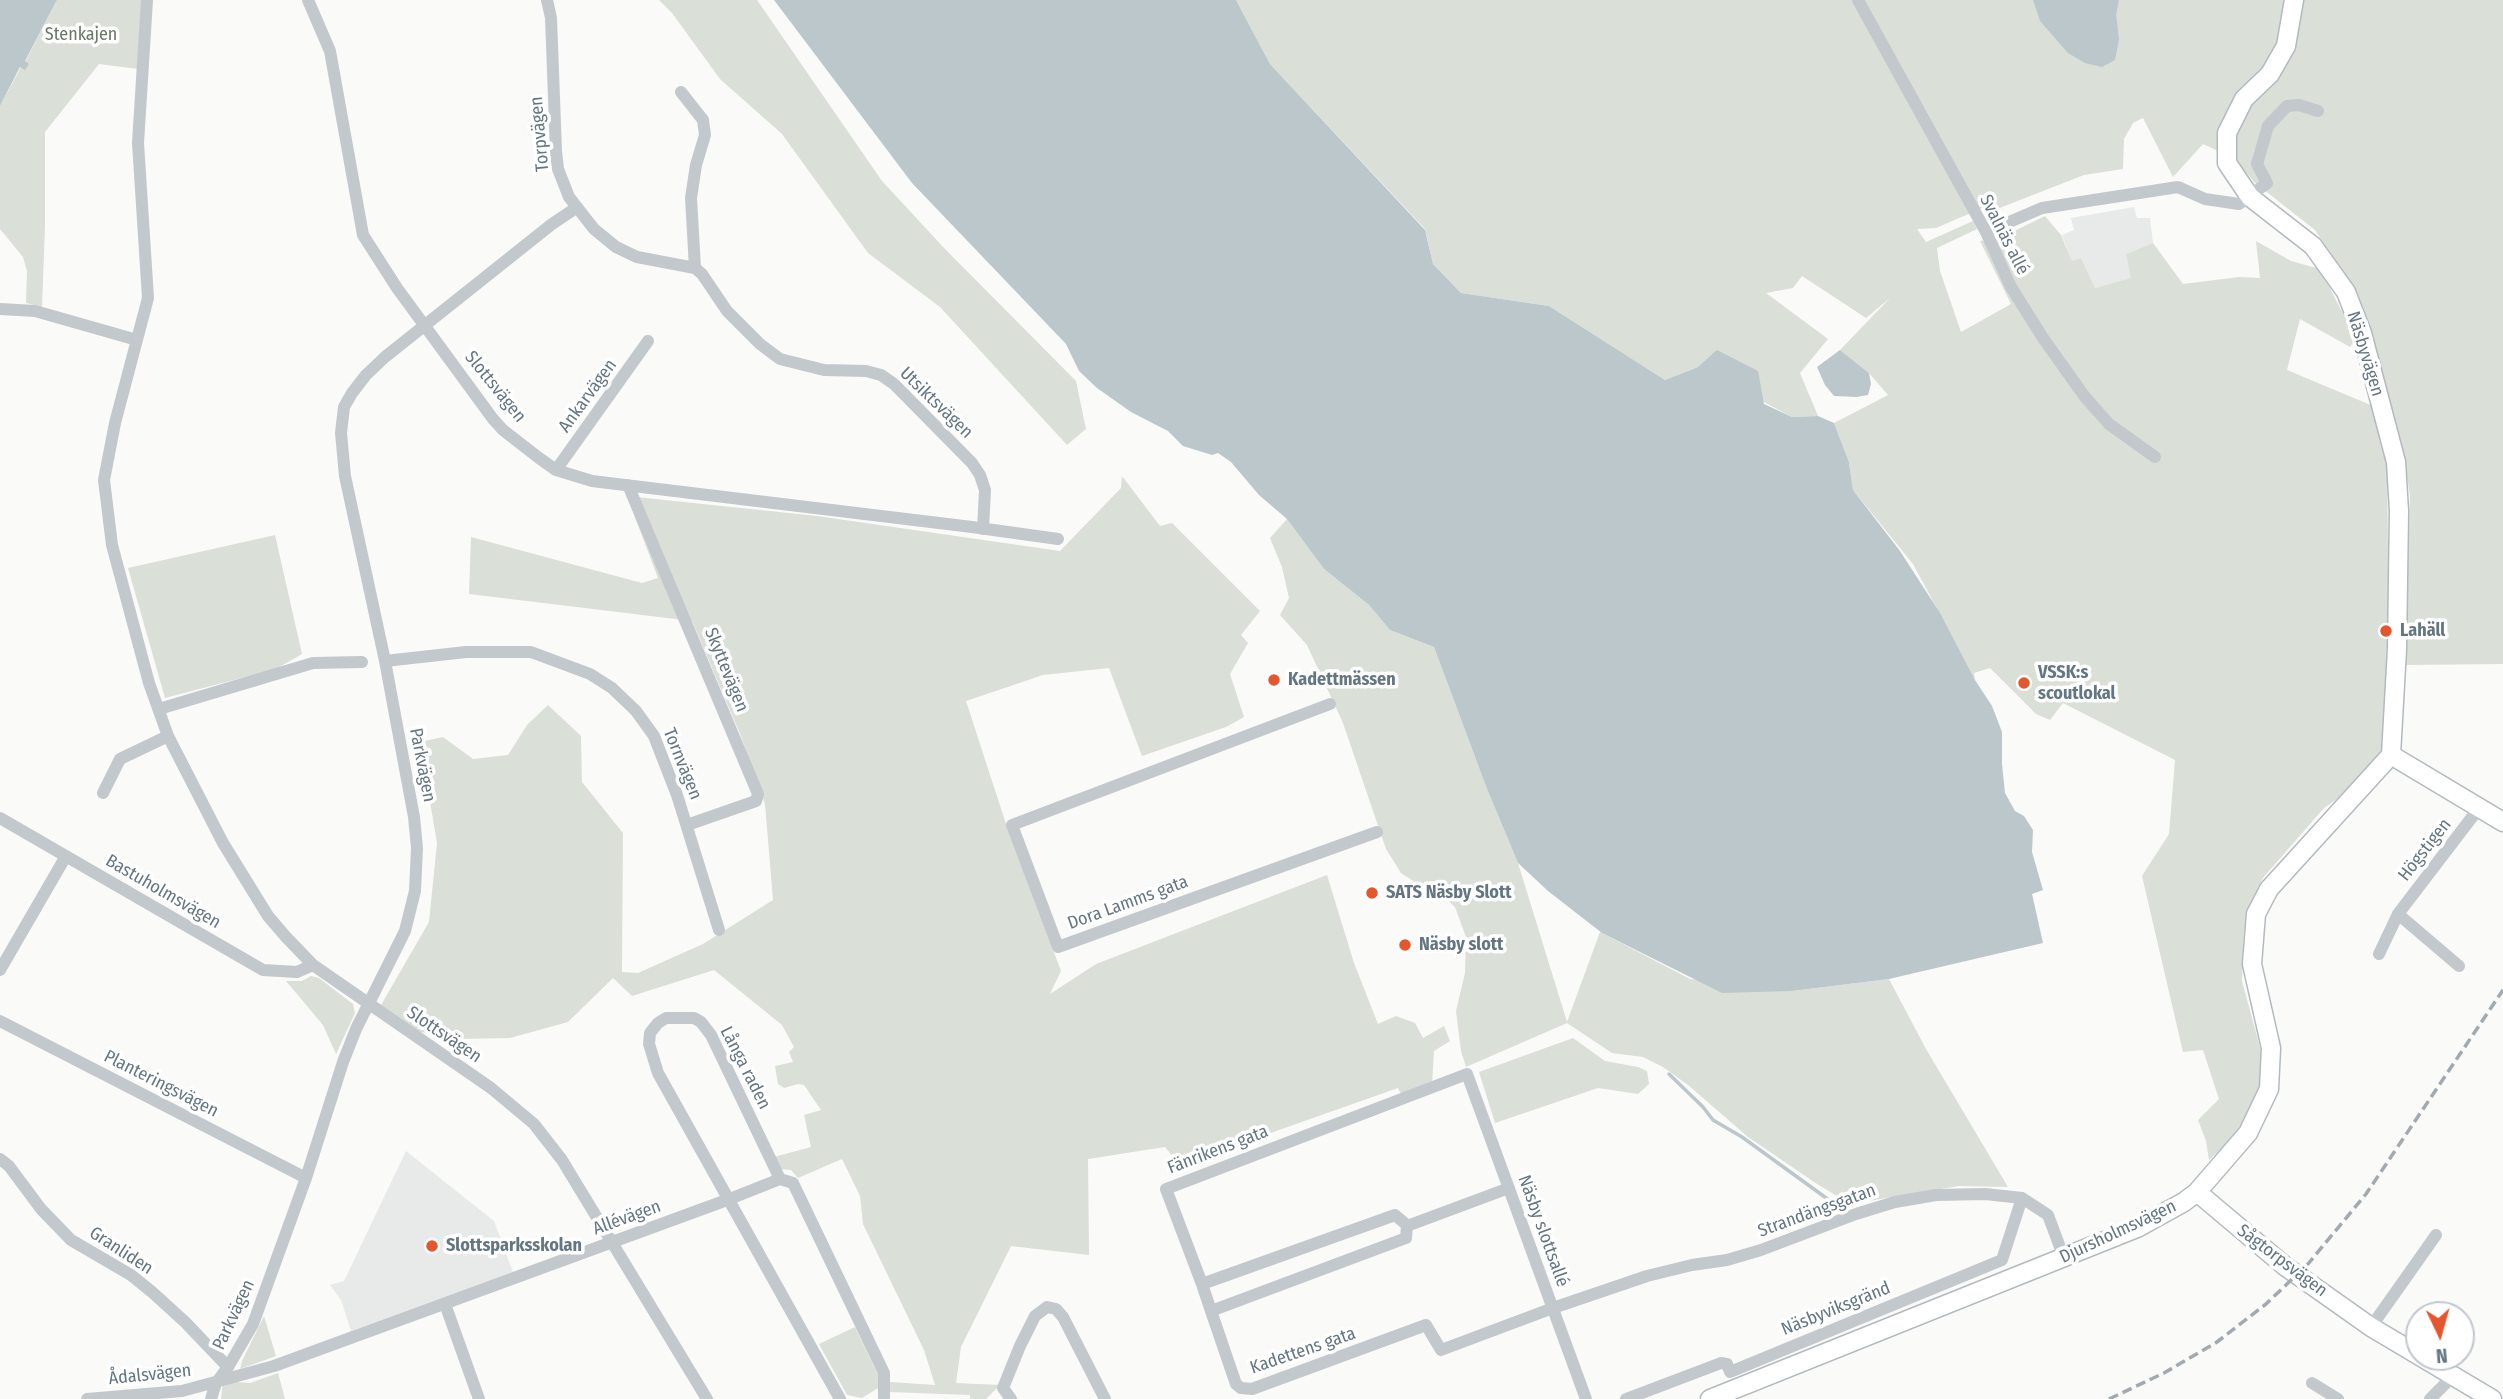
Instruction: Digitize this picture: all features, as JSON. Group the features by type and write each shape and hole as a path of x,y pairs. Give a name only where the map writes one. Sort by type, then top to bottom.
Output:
{"street":[{"name":"Slottsvägen","path":"147,0 138,143 148,298 115,423 104,480 112,545 149,683 169,736 223,843 250,888 268,916 313,965 491,1088 534,1124 562,1160 707,1399"},
{"name":"Slottsvägen","path":"308,0 330,51 363,235 423,326 503,430 556,470 592,481 1058,539"},
{"name":"Torpvägen","path":"547,0 551,18 558,169 562,184 576,208 601,236 626,252 638,257 695,268"},
{"name":"Svalnäs allé","path":"1858,0 1986,232 2011,286 2076,386 2109,424 2155,457"},
{"name":"Näsbyvägen","path":"2294,0 2286,46 2270,74 2244,99 2227,133 2227,163 2250,197 2313,246 2346,292 2362,333 2396,462 2399,511 2391,755"},
{"path":"681,92 703,120 705,135 696,165 691,198 695,268"},
{"path":"1986,232 2042,208 2178,187 2205,199 2239,204 2267,183 2257,164 2268,126 2287,107 2299,105 2318,111"},
{"name":"Parkvägen","path":"211,1399 216,1383 253,1324 306,1178 343,1062 409,920 416,875 414,817 342,456 341,423 348,400 366,375 423,326 576,208"},
{"name":"Utsiktsvägen","path":"695,268 727,311 760,344 780,359 824,370 866,371 881,375 894,384 965,456 980,475 985,490 983,529"},
{"path":"0,309 35,311 137,340"},
{"name":"Ankarvägen","path":"556,470 648,341"},
{"name":"Skyttevägen","path":"628,485 758,793 756,801 687,825"},
{"name":"Tornvägen","path":"385,661 466,652 514,651 541,655 590,674 630,703 650,729 665,762 719,930"},
{"path":"159,709 313,663 362,662"},
{"name":"Dora Lamms gata","path":"1329,704 1012,825 1058,947 1377,832"},
{"path":"103,793 120,759 169,736"},
{"path":"2391,755 2503,822"},
{"name":"Djursholmsvägen","path":"1710,1399 2137,1228 2184,1202 2196,1192 2248,1132 2269,1089 2271,1048 2252,964 2256,914 2269,889 2391,755"},
{"name":"Högstigen","path":"2379,954 2398,914 2479,808"},
{"name":"Bastuholmsvägen","path":"0,818 263,970 298,972 313,965"},
{"path":"0,970 66,856"},
{"path":"2398,914 2459,966"},
{"name":"Långa raden","path":"840,1399 658,1073 649,1044 650,1033 666,1018 694,1018 702,1022 712,1035 780,1178 793,1182 884,1373 884,1399"},
{"name":"Planteringsvägen","path":"0,1021 306,1178"},
{"name":"Näsby slottsallé","path":"1467,1074 1586,1399"},
{"name":"Fänrikens gata","path":"1202,1284 1166,1189 1467,1074"},
{"name":"Granliden","path":"0,1159 9,1166 41,1209 72,1240 131,1275 152,1292 228,1367"},
{"name":"Allévägen","path":"216,1383 232,1376 274,1366 445,1304 780,1178"},
{"path":"1408,1226 1509,1188"},
{"name":"Sågtorpsvägen","path":"2196,1192 2286,1267 2371,1327 2492,1399"},
{"name":"Strandängsgatan","path":"1553,1308 1647,1276 1727,1260 1761,1250 1895,1202 1936,1195 1986,1194 2022,1198"},
{"path":"2022,1198 2048,1215 2064,1258"},
{"name":"Näsbyviksgränd","path":"1626,1399 1721,1363 1727,1364 1730,1371 2002,1260 2022,1198"},
{"path":"1395,1215 1408,1226 1406,1238 1212,1311 1202,1284 1395,1215"},
{"path":"2371,1327 2437,1235"},
{"path":"445,1304 479,1399"},
{"path":"1011,1399 1003,1388 1035,1316 1047,1307 1056,1309 1063,1317 1104,1399"},
{"name":"Kadettens gata","path":"1212,1311 1236,1384 1241,1388 1252,1389 1426,1325 1441,1350 1553,1308"},
{"path":"2430,1399 2452,1377"},
{"name":"Ådalsvägen","path":"87,1399 182,1391 216,1383"},
{"path":"2312,1383 2339,1399"}],"shaded area":[{"path":"0,0 57,0 25,61 29,64 25,70 20,67 0,106"},
{"path":"774,0 1236,0 1270,64 1425,230 1433,264 1461,293 1549,306 1665,380 1698,367 1717,350 1758,371 1764,404 1792,417 1818,416 1834,423 1849,462 1853,490 1900,551 1940,613 1975,680 1992,706 2002,732 2005,793 2015,811 2024,816 2033,830 2032,852 2043,890 2032,894 2043,943 1889,979 1792,991 1722,993 1602,933 1548,891 1518,863 1434,647 1390,630 1369,605 1324,569 1287,519 1259,495 1231,462 1218,453 1212,455 1183,446 1168,431 1131,412 1097,388 1079,371 1066,344 912,183"},
{"path":"2033,0 2119,0 2116,14 2119,39 2115,60 2102,67 2085,63 2068,53 2040,21"},
{"path":"2134,207 2137,218 2150,218 2153,243 2126,254 2132,278 2095,288 2081,258 2072,262 2062,235 2074,230 2071,218"},
{"path":"1840,350 1869,373 1871,384 1868,395 1834,396 1825,385 1817,367"},
{"name":"Slottsparksskolan","path":"406,1151 494,1221 513,1272 351,1331 341,1300 330,1285 344,1281"}],"green space":[{"name":"Stenkajen","path":"57,0 144,0 138,69 99,64 45,132 42,307 26,303 27,271 23,257 0,229 0,106 21,67 29,64 25,62"},
{"path":"659,0 757,0 882,181 945,249 1076,381 1086,429 1067,445 940,307 868,253 782,134 720,79 672,13"},
{"path":"1236,0 2503,0 2503,664 2405,665 2410,496 2405,463 2359,297 2315,230 2254,182 2235,159 2203,144 2173,177 2143,118 2133,123 2124,139 2123,169 2084,175 1997,209 1987,206 1936,228 1917,229 1926,242 1973,221 1977,229 1937,248 1940,271 1961,332 2011,304 1980,241 1998,239 2045,216 2061,235 2072,261 2081,258 2095,288 2131,278 2126,254 2153,243 2183,284 2239,277 2260,278 2256,241 2291,261 2320,269 2356,339 2350,347 2300,319 2287,370 2373,406 2387,461 2390,726 2379,761 2350,790 2324,808 2262,879 2244,930 2242,981 2265,1066 2262,1091 2231,1140 2209,1160 2206,1141 2198,1120 2219,1099 2203,1050 2183,1052 2142,876 2169,834 2175,760 2063,703 2050,720 2036,714 1990,668 1974,673 1975,680 1913,564 1853,490 1849,462 1834,423 1888,395 1869,373 1840,350 1890,298 1866,318 1802,276 1793,288 1766,293 1828,339 1800,373 1818,416 1792,417 1698,367 1665,380 1549,306 1461,293 1433,264 1425,229 1270,64"},
{"path":"1122,476 1160,526 1172,523 1260,611 1241,635 1248,643 1230,674 1244,717 1226,727 1142,756 1109,668 1043,675 966,701 1007,827 1061,971 1050,994 1096,964 1327,875 1354,963 1378,1024 1396,1016 1415,1023 1423,1038 1444,1026 1450,1041 1434,1051 1432,1085 1402,1096 1398,1088 1180,1165 1165,1147 1088,1159 1089,1255 1011,1246 961,1347 956,1383 1000,1385 986,1399 970,1399 970,1395 889,1392 890,1382 935,1385 924,1350 863,1224 860,1196 842,1159 798,1178 791,1170 780,1169 774,1157 811,1147 804,1115 821,1110 804,1085 784,1088 778,1084 775,1066 793,1062 789,1052 794,1047 782,1025 714,970 632,996 613,978 568,1022 510,1038 458,1039 420,1032 381,1005 429,922 437,843 420,742 443,737 473,759 508,755 527,725 548,705 581,736 582,782 623,833 622,972 638,973 703,944 773,900 765,804 741,736 692,621 469,594 471,537 642,583 658,578 627,496 817,516 1060,551 1121,488"},
{"path":"1287,519 1324,569 1369,605 1390,630 1434,647 1518,863 1567,1022 1600,932 1690,979 1792,991 1889,979 1926,1049 2008,1187 1959,1186 1850,1204 1748,1137 1663,1067 1643,1057 1612,1053 1567,1023 1466,1067 1461,1051 1456,1011 1465,973 1466,937 1455,907 1434,888 1415,882 1401,873 1386,849 1343,723 1307,645 1280,615 1289,598 1282,567 1270,538"},
{"path":"275,535 302,654 276,669 165,698 128,568"},
{"path":"311,976 319,978 353,1004 355,1013 336,1054 323,1025 286,981 302,981"},
{"path":"1573,1038 1605,1061 1647,1071 1649,1084 1638,1094 1598,1088 1495,1123 1479,1072"},
{"path":"264,1316 276,1356 240,1369 242,1361"},
{"path":"855,1327 878,1375 878,1388 862,1398 847,1395 819,1344"},
{"path":"278,1373 285,1399 221,1399 223,1381 250,1383"}],"waterway":[{"path":"1669,1074 1713,1120 1742,1137 1840,1208"}],"railway":[{"path":"2109,1399 2164,1373 2217,1342 2266,1304 2308,1264 2366,1194 2503,990"}],"place":[{"name":"Lahäll","path":"2386,631"},
{"name":"Kadettmässen","path":"1274,680"},
{"name":"VSSK:s scoutlokal","path":"2024,683"},
{"name":"SATS Näsby Slott","path":"1372,893"},
{"name":"Näsby slott","path":"1405,945"},
{"name":"Slottsparksskolan","path":"432,1246"}]}
